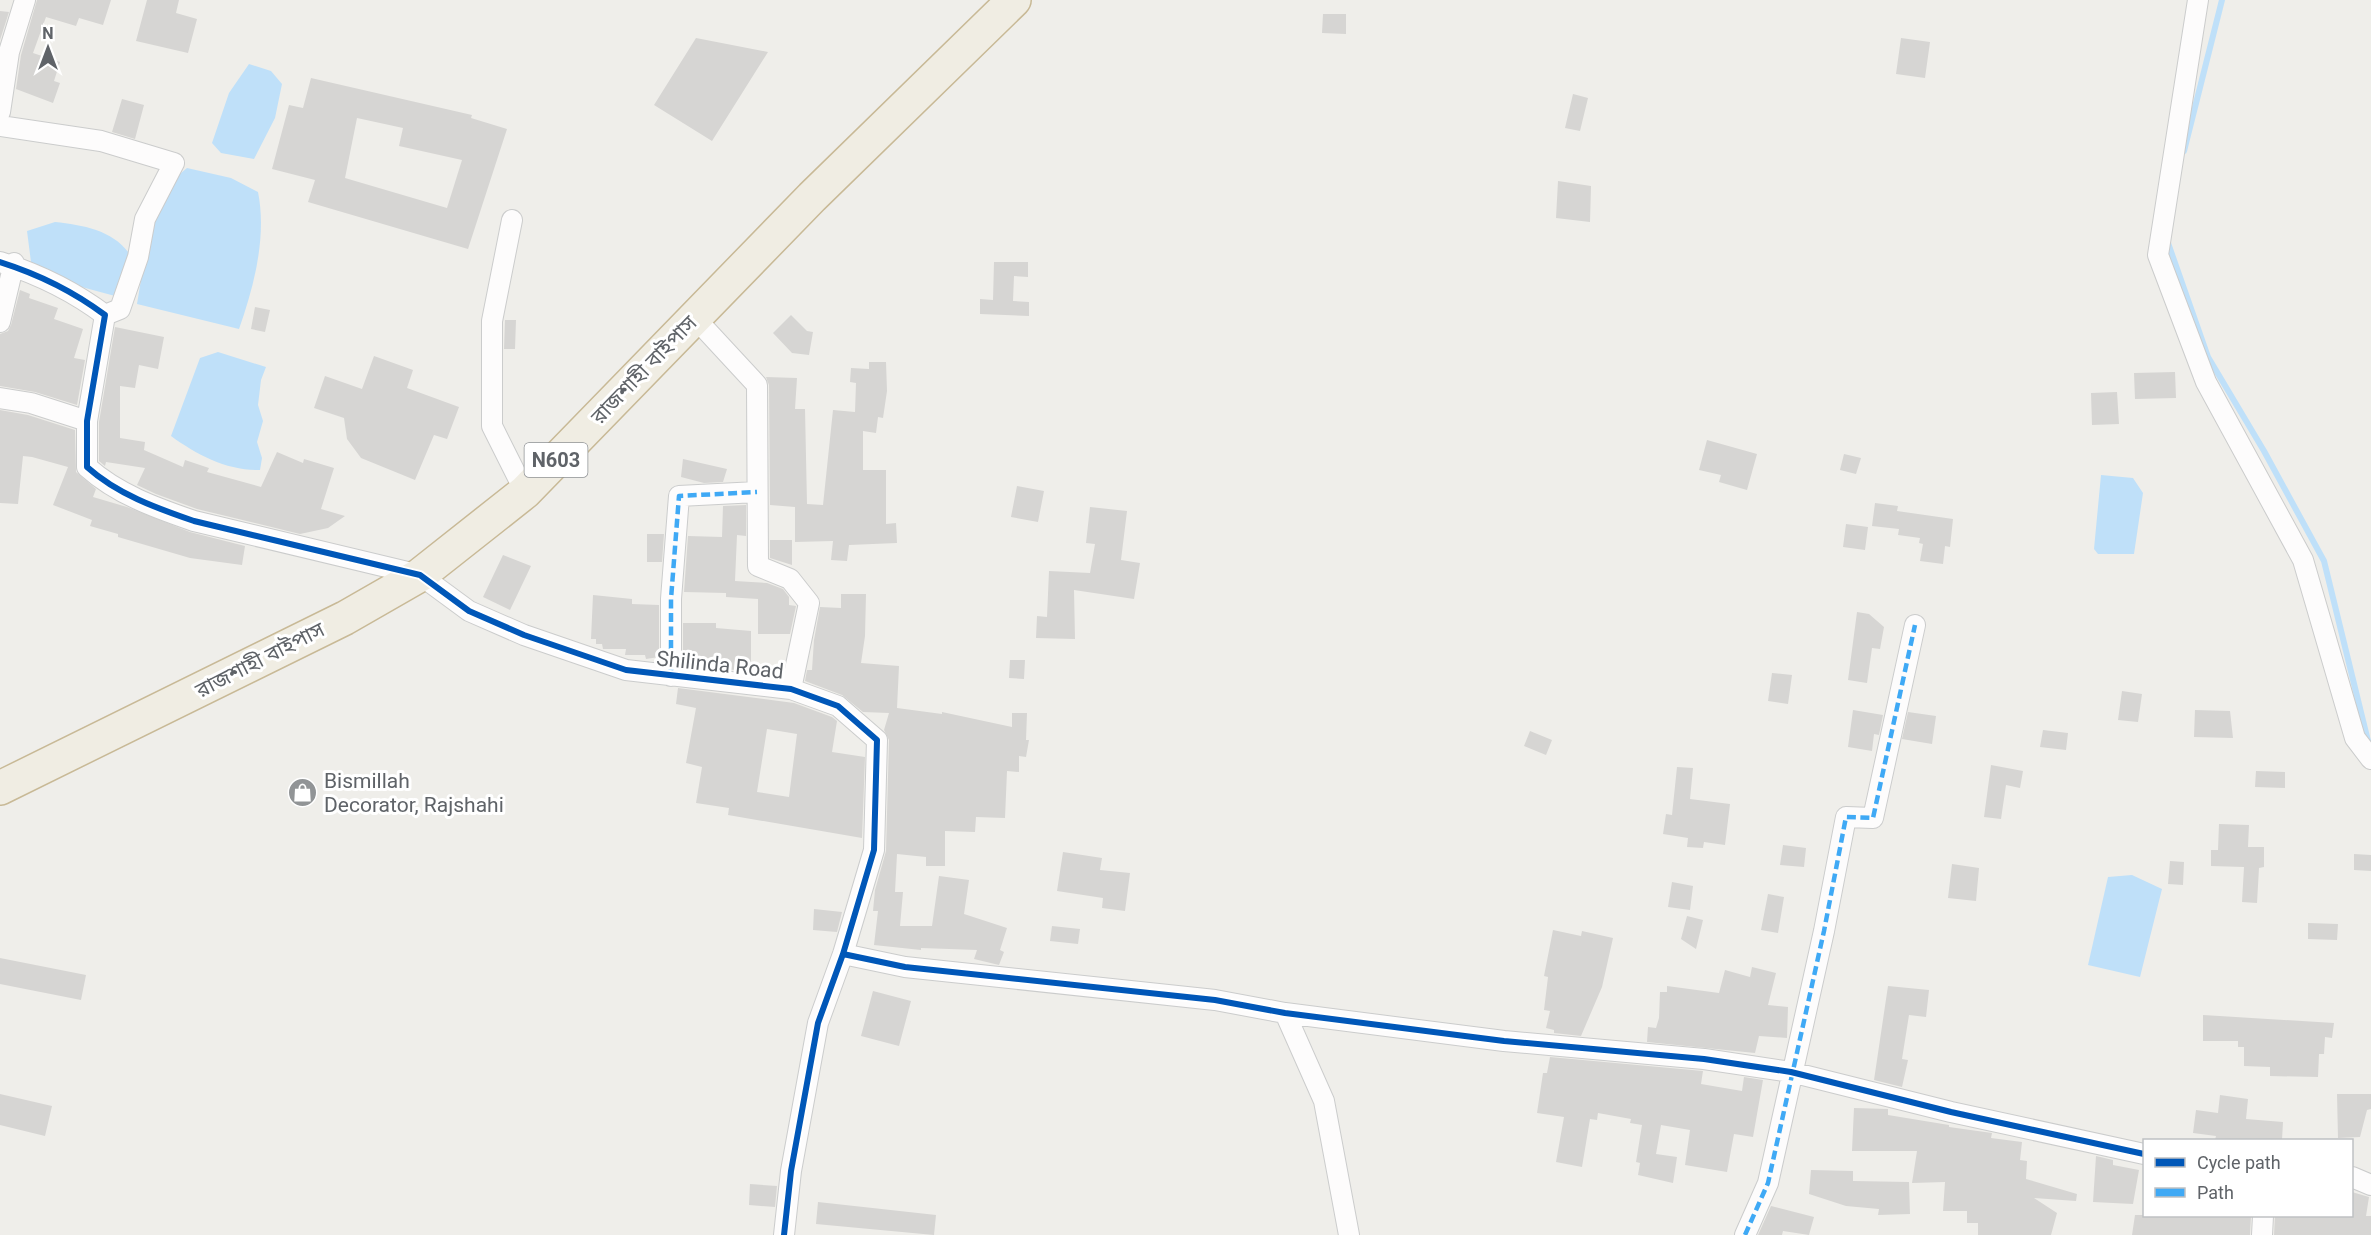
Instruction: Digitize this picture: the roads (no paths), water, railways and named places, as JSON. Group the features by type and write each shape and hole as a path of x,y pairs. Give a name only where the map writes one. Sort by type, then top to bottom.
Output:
{"highway":[{"name":"রাজশাহী বাইপাস","path":"0,788 345,618 420,575 525,492 812,197 1014,0"}],"street":[{"path":"0,111 9,52 25,0"},
{"path":"2198,0 2158,255 2206,382 2303,560 2355,738 2371,759"},
{"path":"0,126 100,141 174,164 145,219 138,257 120,309 105,315"},
{"path":"512,220 492,321 492,426 525,492"},
{"path":"0,322 7,262 83,299 105,315"},
{"path":"105,315 87,421 87,467 105,482 159,510 194,521 420,575"},
{"path":"696,318 757,385 758,566 790,579 809,603 791,689"},
{"path":"0,398 32,403 87,421"},
{"path":"671,676 672,599 678,496 757,492"},
{"name":"Shilinda Road","path":"420,575 469,611 524,635 626,670 791,689 838,706 877,740 874,850 843,954"},
{"path":"1745,1235 1768,1184 1824,931 1846,817 1873,818 1915,625"},
{"path":"784,1235 791,1171 818,1023 843,954 905,967 1193,998 1285,1013 1504,1041 1704,1059 1791,1072 1951,1112 2143,1154"},
{"path":"1285,1013 1323,1101 1349,1235"},
{"path":"2353,1177 2371,1185"},
{"path":"2262,1235 2263,1217"}],"water":[{"path":"249,64 271,71 282,84 275,118 254,159 221,153 212,143 229,93"},
{"path":"187,168 231,178 258,192 261,226 258,261 239,329 137,304 144,261 153,234 154,217 169,183"},
{"path":"55,222 96,230 114,239 129,253 115,296 78,286 31,262 27,231"},
{"path":"218,352 266,367 261,380 258,405 263,421 257,442 262,458 260,470 225,465 191,449 171,436 200,358"},
{"path":"2101,475 2133,478 2143,493 2134,554 2098,554 2094,549"},
{"path":"2132,875 2162,889 2140,977 2088,965 2108,877"}],"waterway":[{"path":"2184,151 2222,0"},
{"path":"2168,243 2208,357 2264,451 2324,561 2368,741 2371,743"}],"place":[{"name":"Bismillah Decorator, Rajshahi","path":"303,793"}]}
